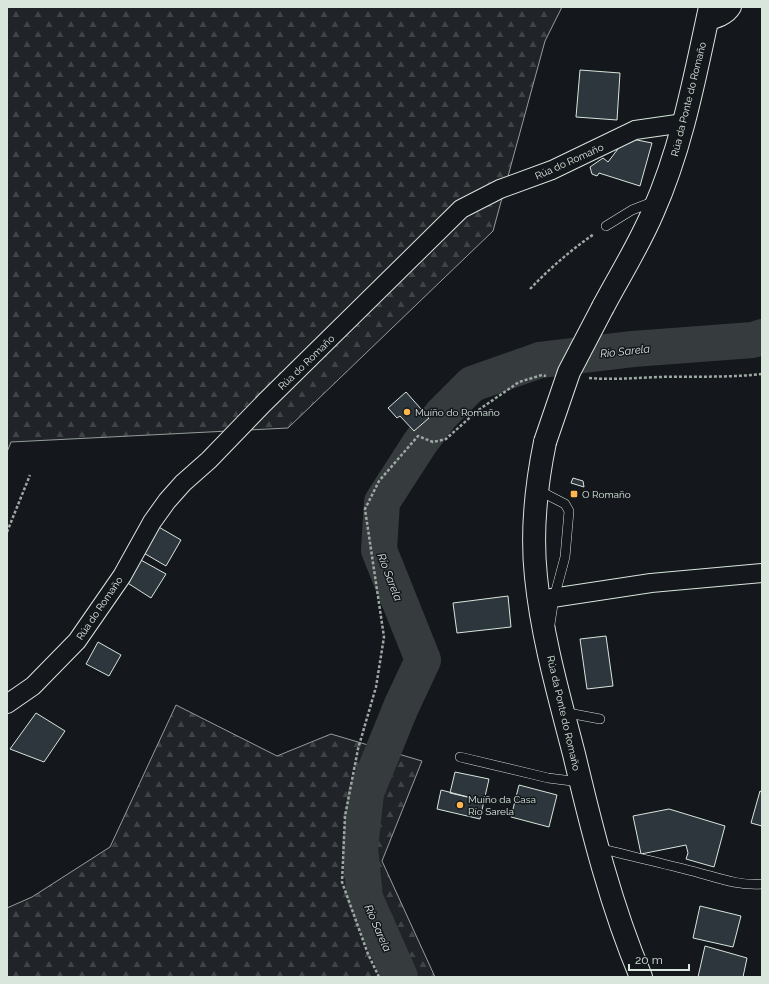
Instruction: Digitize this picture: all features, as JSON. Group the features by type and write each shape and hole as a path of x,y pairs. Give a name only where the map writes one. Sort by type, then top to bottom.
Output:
{"main road":[{"name":"Rúa da Ponte do Romaño","path":"641,977 626,942 598,848 580,782 548,647 547,599 536,575 534,536 536,490 545,442 570,372 653,213 658,200 684,123 709,14"}],"street":[{"name":"Rúa da Ponte do Romaño","path":"709,14 720,18 732,7"},
{"name":"Rúa do Romaño","path":"7,704 33,686 77,641 122,576 152,522 167,501 183,483 209,460 265,402 461,209 500,189 552,170 634,130 684,123"},
{"path":"547,599 651,583 762,573"}],"lane":[{"path":"606,226 632,210 658,200"},
{"path":"536,490 565,504 569,511 565,557 547,599"},
{"path":"563,712 600,719"},
{"path":"460,757 548,778 580,782"},
{"path":"598,848 729,882 751,885 762,884"}],"path":[{"path":"530,289 551,268 577,246 606,226"},
{"path":"581,378 612,380 657,377 736,377 762,374"},
{"path":"379,977 368,954 342,882 345,816 358,749 376,687 384,637 365,509 379,481 418,436 433,442 446,439 477,411 519,382 542,375 550,376"},
{"path":"7,532 30,475"}],"green space":[{"path":"7,7 562,7 545,41 493,231 288,428 11,442 7,452"},
{"path":"176,705 277,756 331,734 422,761 382,861 435,977 7,977 7,908 32,897 110,847"}],"building":[{"path":"580,70 620,73 617,120 576,117"},
{"path":"632,139 652,143 640,186 599,173 597,176 592,174 590,167 603,158 608,162 621,145"},
{"name":"Muíño do Romaño","path":"406,392 429,418 414,431 400,416 397,418 388,408"},
{"path":"573,478 583,481 584,487 571,483"},
{"path":"157,526 181,540 166,566 142,552"},
{"path":"139,559 166,574 151,598 126,582"},
{"path":"508,596 511,627 457,633 453,603"},
{"path":"606,636 613,686 587,689 580,639"},
{"path":"98,642 121,655 109,676 86,664"},
{"path":"36,713 65,731 44,762 10,749"},
{"path":"455,772 489,779 484,801 450,793"},
{"path":"519,785 557,795 549,827 511,817"},
{"name":"Muíño da Casa Río Sarela","path":"441,790 484,801 480,819 437,809"},
{"path":"760,791 762,792 762,826 751,823"},
{"path":"669,809 725,826 714,867 686,859 688,853 686,845 641,854 633,816"},
{"path":"700,906 741,916 733,947 693,938"},
{"path":"705,946 747,958 743,977 698,977"}],"waterway":[{"name":"Río Sarela","path":"400,977 365,898 360,848 366,793 401,707 423,660 379,550 382,502 420,443 441,415 472,384 540,360 633,349 753,340 762,337"}],"place":[{"name":"Muíño do Romaño","path":"407,412"},
{"name":"O Romaño","path":"574,494"},
{"name":"Muíño da Casa Río Sarela","path":"460,805"}]}
